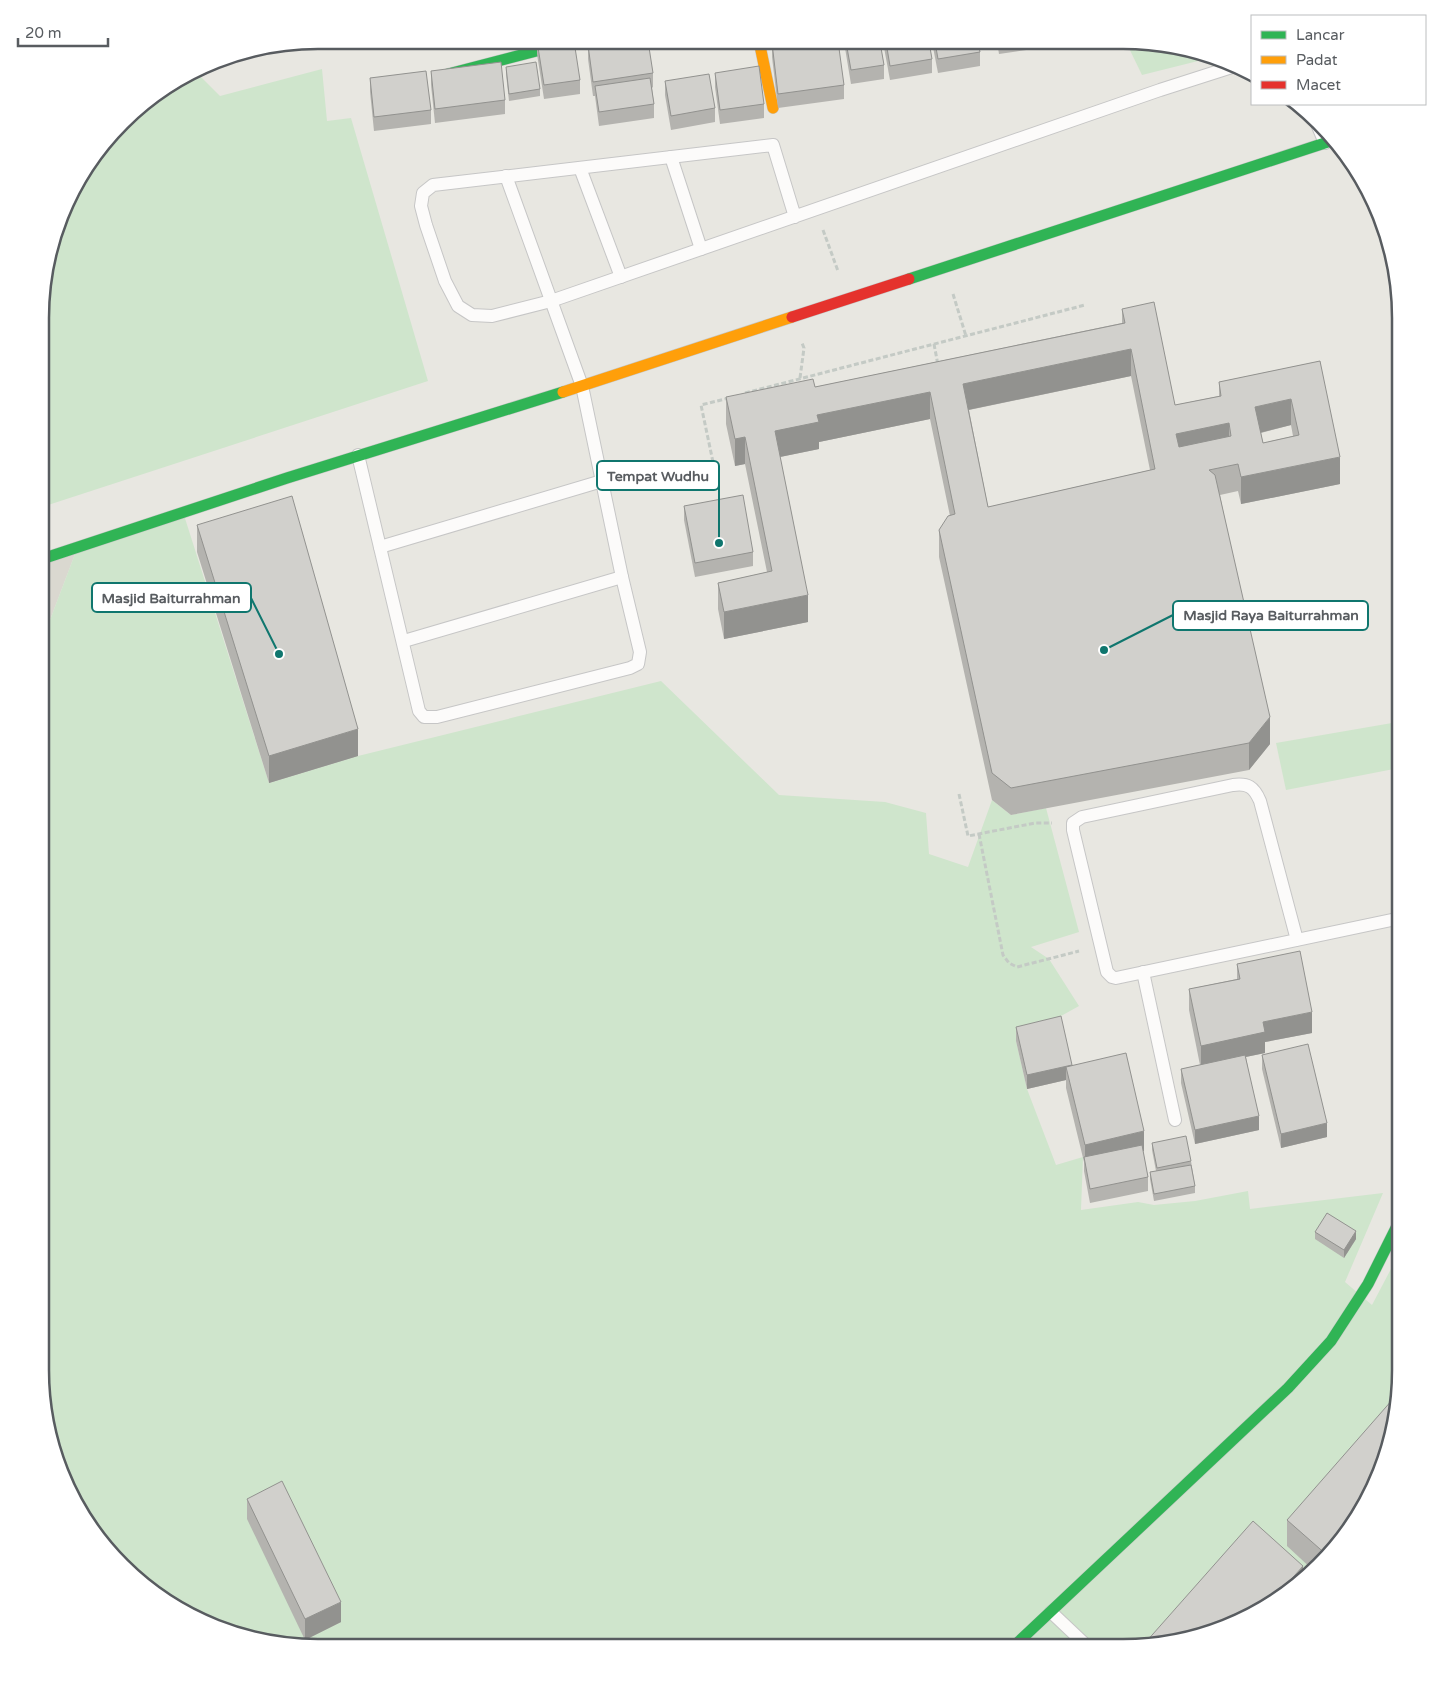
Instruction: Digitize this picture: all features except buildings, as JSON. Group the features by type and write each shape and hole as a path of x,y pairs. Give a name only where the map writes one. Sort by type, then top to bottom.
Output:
{"street":[{"path":"440,76 544,49"},
{"path":"761,49 773,108"},
{"path":"49,557 358,455 582,386 1327,142"},
{"path":"1022,1639 1288,1388 1331,1341 1368,1284 1392,1236"}],"lane":[{"path":"795,217 773,145 433,185 423,193 422,206 426,225 445,281 458,306 472,315 492,316 552,301 1226,69"},
{"path":"671,157 701,249"},
{"path":"580,168 622,277"},
{"path":"358,455 404,641 419,711 424,717 430,718 630,668 638,664 640,652 622,577 582,386 506,176"},
{"path":"380,547 602,481"},
{"path":"404,641 622,577"},
{"path":"1297,940 1260,801 1257,793 1251,786 1233,784 1082,817 1073,823 1073,830 1107,972 1112,977 1116,978 1143,972 1297,940 1392,920"},
{"path":"1143,972 1174,1120"},
{"path":"1051,1612 1080,1639"}],"path":[{"path":"945,267 966,336"},
{"path":"713,462 701,405 1085,305"},
{"path":"934,344 940,372"},
{"path":"959,794 968,836 1035,823 1073,823"},
{"path":"979,834 1004,955 1009,963 1017,968 1084,950"}],"shaded area":[{"path":"75,554 49,623 49,563"}],"green space":[{"path":"1129,49 1159,51 1201,60 1142,75"},
{"path":"322,69 327,121 351,118 428,381 49,505 49,300 58,248 69,215 94,168 115,140 140,115 168,94 200,76 220,96"},
{"path":"183,512 269,783 358,756 661,681 779,795 885,802 926,813 929,854 968,867 992,800 1011,815 1046,808 1079,932 1031,947 1049,959 1079,1006 1016,1041 1027,1089 1056,1165 1083,1157 1081,1210 1138,1202 1154,1205 1195,1201 1248,1191 1250,1209 1383,1193 1345,1282 1372,1305 1392,1267 1392,1388 1390,1406 1383,1440 1372,1473 1356,1505 1337,1534 1301,1573 1273,1594 1242,1612 1193,1630 1141,1639 300,1639 248,1630 215,1619 183,1603 154,1584 115,1548 94,1520 76,1489 58,1440 49,1388 49,623 75,554"},
{"path":"1392,723 1392,769 1286,790 1276,743"}],"traffic: fast":[{"path":"448,74 544,49"},
{"path":"909,279 1328,142"},
{"path":"49,557 287,478 563,392"},
{"path":"1021,1639 1288,1388 1331,1341 1368,1284 1392,1236"}],"traffic: slow":[{"path":"761,49 773,108"},
{"path":"563,392 792,317"}],"traffic: jam":[{"path":"792,317 909,279"}],"place":[{"name":"Tempat Wudhu","path":"719,543"},
{"name":"Masjid Raya Baiturrahman","path":"1104,650"},
{"name":"Masjid Baiturrahman","path":"279,654"}]}
